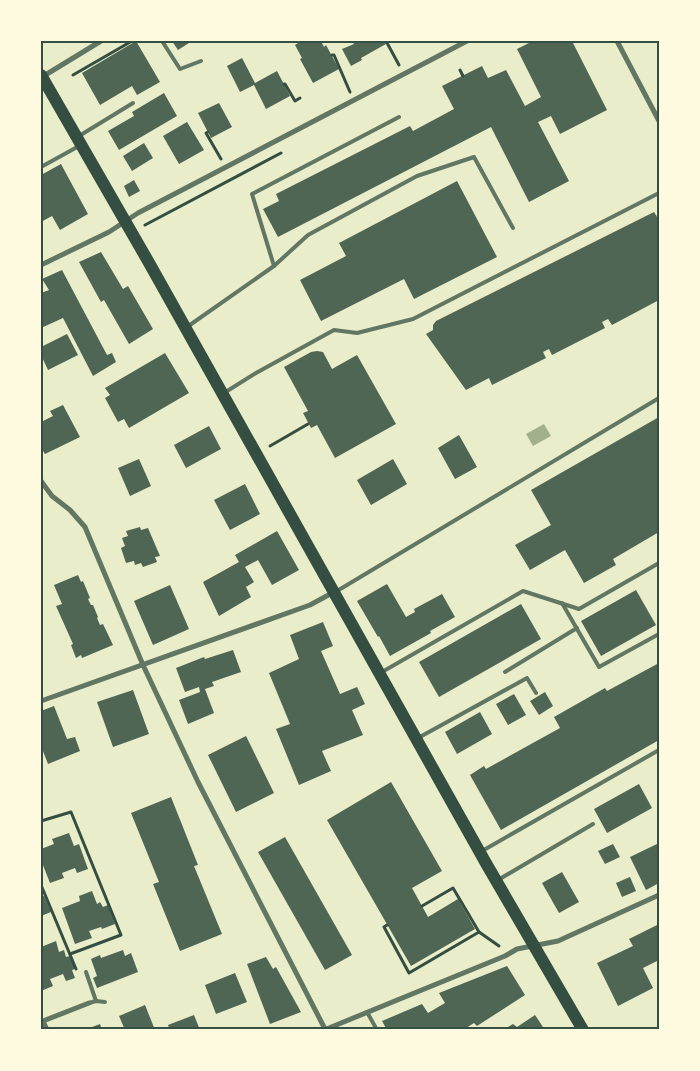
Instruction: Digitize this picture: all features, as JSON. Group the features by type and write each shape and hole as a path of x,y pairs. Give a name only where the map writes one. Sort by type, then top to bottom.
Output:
{"main road":[{"path":"42,76 582,1030"}],"street":[{"path":"42,76 101,41"},
{"path":"41,265 110,232 138,213 467,41"},
{"path":"617,41 659,122"},
{"path":"41,481 52,496 70,510 84,527 143,665 198,782 324,1029 517,950 534,945 558,942 659,895"},
{"path":"41,701 310,605 335,592"},
{"path":"47,1030 42,1021 89,1003"}],"lane":[{"path":"162,41 180,69 201,61"},
{"path":"41,167 133,103"},
{"path":"274,266 252,194 399,117"},
{"path":"185,328 274,266 316,230 418,176 474,157 513,228"},
{"path":"222,394 334,330 357,333 413,319 659,192"},
{"path":"335,592 659,398"},
{"path":"380,673 524,591 579,608 659,563"},
{"path":"562,603 599,667 659,634"},
{"path":"504,672 577,628"},
{"path":"416,739 527,678 536,693"},
{"path":"480,852 659,750"},
{"path":"496,881 594,824"},
{"path":"86,972 96,1001"},
{"path":"89,1003 96,1001 104,1002"},
{"path":"367,1012 377,1030"}],"path":[{"path":"73,75 132,41"},
{"path":"386,41 403,74"},
{"path":"332,55 334,55 355,100"},
{"path":"460,70 463,76"},
{"path":"284,84 295,101 300,98"},
{"path":"208,132 206,133 225,168"},
{"path":"270,446 308,424"},
{"path":"41,821 71,812 121,935 70,954"},
{"path":"41,885 77,970"},
{"path":"422,906 453,888 479,932 500,946"},
{"path":"387,925 384,927 409,973 479,932"}],"shaded area":[{"path":"544,424 551,436 533,446 526,434"}],"building":[{"path":"136,41 160,82 137,95 132,86 100,105 82,73"},
{"path":"172,41 192,41 178,50"},
{"path":"301,41 321,41 324,47 326,45 339,69 313,83 295,45"},
{"path":"352,41 385,41 386,44 351,66 342,49 354,44"},
{"path":"533,41 572,41 607,110 560,134 551,116 538,122 569,181 529,202 491,127 278,237 263,209 279,201 276,194 410,126 413,131 454,109 442,86 482,66 488,78 506,70 525,106 541,97 517,49"},
{"path":"242,58 255,83 277,71 290,96 266,109 254,85 240,92 227,66"},
{"path":"164,93 177,116 119,150 108,131 134,116 132,112"},
{"path":"219,103 232,127 211,138 198,113"},
{"path":"187,122 204,150 179,164 163,136"},
{"path":"144,143 153,158 132,171 123,156"},
{"path":"61,164 88,214 60,230 52,216 41,222 41,175"},
{"path":"134,180 140,191 129,197 124,186"},
{"path":"457,181 497,257 414,299 404,279 321,321 300,280 346,256 339,243"},
{"path":"654,212 659,220 659,300 612,325 608,319 602,322 605,328 552,355 549,349 543,352 546,358 492,385 489,378 466,390 426,334 433,330 433,325 436,321"},
{"path":"101,252 123,289 128,286 153,329 129,344 104,300 101,302 79,262"},
{"path":"62,270 107,355 112,353 116,362 93,376 63,318 41,328 41,293 49,290 42,279"},
{"path":"67,334 78,355 48,370 41,355 41,347"},
{"path":"311,352 323,352 332,369 357,355 396,424 335,458 317,425 311,428 303,413 308,411 284,367"},
{"path":"165,353 189,393 129,428 124,419 118,422 105,398 110,395 105,388"},
{"path":"63,405 80,437 45,454 41,448 41,422 53,416 50,411"},
{"path":"659,417 659,532 613,559 616,565 584,583 565,550 530,570 515,545 551,525 531,490"},
{"path":"209,426 221,449 186,468 174,445"},
{"path":"459,435 477,467 455,479 438,448"},
{"path":"139,459 151,486 130,496 118,468"},
{"path":"393,459 407,484 371,505 357,480"},
{"path":"245,484 260,514 230,530 214,500"},
{"path":"140,527 141,530 148,528 160,556 155,557 157,562 143,567 141,563 135,565 134,561 126,563 121,548 125,546 122,538 128,536 126,531"},
{"path":"277,531 299,570 272,585 258,560 245,567 254,582 246,587 251,597 219,616 203,582 239,562 235,555"},
{"path":"78,575 81,582 83,581 90,598 88,599 91,605 93,605 100,625 103,624 113,645 82,658 81,655 76,658 71,645 73,644 56,606 62,604 54,585"},
{"path":"387,584 406,617 415,612 414,609 442,594 455,617 390,656 357,601"},
{"path":"170,585 189,629 153,645 134,601"},
{"path":"636,590 656,625 601,656 581,621"},
{"path":"521,604 541,639 439,697 419,662"},
{"path":"323,622 333,646 321,651 340,694 357,687 365,704 352,710 363,735 322,751 331,771 299,785 276,729 290,724 269,673 299,659 290,635"},
{"path":"233,650 241,672 212,682 214,686 205,689 214,713 188,724 179,700 200,692 199,687 185,692 176,668 204,657 205,659"},
{"path":"659,663 659,740 501,830 470,775 484,766 486,769 560,728 554,717 605,688 607,691"},
{"path":"133,690 149,734 113,747 97,702"},
{"path":"545,692 553,706 539,715 530,701"},
{"path":"514,694 526,715 508,725 496,704"},
{"path":"54,706 67,739 75,737 80,751 48,764 41,746 41,711"},
{"path":"480,712 492,734 457,754 445,732"},
{"path":"246,736 274,793 236,812 208,755"},
{"path":"391,782 442,871 412,888 428,917 458,899 475,929 411,966 327,820"},
{"path":"639,784 652,808 607,833 594,809"},
{"path":"171,797 198,865 194,866 222,934 180,951 153,884 159,882 131,813"},
{"path":"69,833 74,846 79,844 88,869 77,873 75,868 62,873 64,878 50,883 41,860 41,849 54,844 52,839"},
{"path":"285,837 352,955 325,970 258,852"},
{"path":"659,843 659,883 646,890 630,857"},
{"path":"613,844 620,857 605,864 598,851"},
{"path":"562,872 579,902 559,913 542,883"},
{"path":"630,877 636,891 622,897 616,883"},
{"path":"92,891 97,904 100,902 103,907 108,905 115,924 89,931 92,938 75,944 62,908 80,901 79,896"},
{"path":"44,896 51,912 41,916 41,897"},
{"path":"659,924 659,960 643,968 653,988 618,1006 597,963 633,946 629,939"},
{"path":"56,941 59,952 64,950 66,957 70,956 75,969 72,970 75,978 66,981 63,974 50,979 53,986 41,991 41,952 43,951 41,947"},
{"path":"123,950 125,956 131,953 138,972 97,988 93,978 97,976 91,959 100,955 101,958"},
{"path":"266,957 273,969 276,967 301,1012 270,1024 247,964"},
{"path":"507,966 525,995 477,1026 474,1023 463,1030 387,1030 382,1021 422,1004 428,1013 445,1003 439,993"},
{"path":"235,973 247,1002 216,1014 205,985"},
{"path":"145,1005 155,1030 125,1030 119,1016"},
{"path":"194,1015 200,1030 170,1030 168,1025"},
{"path":"535,1015 546,1030 503,1030 513,1024 517,1027"},
{"path":"100,1024 102,1030 84,1030"}]}
